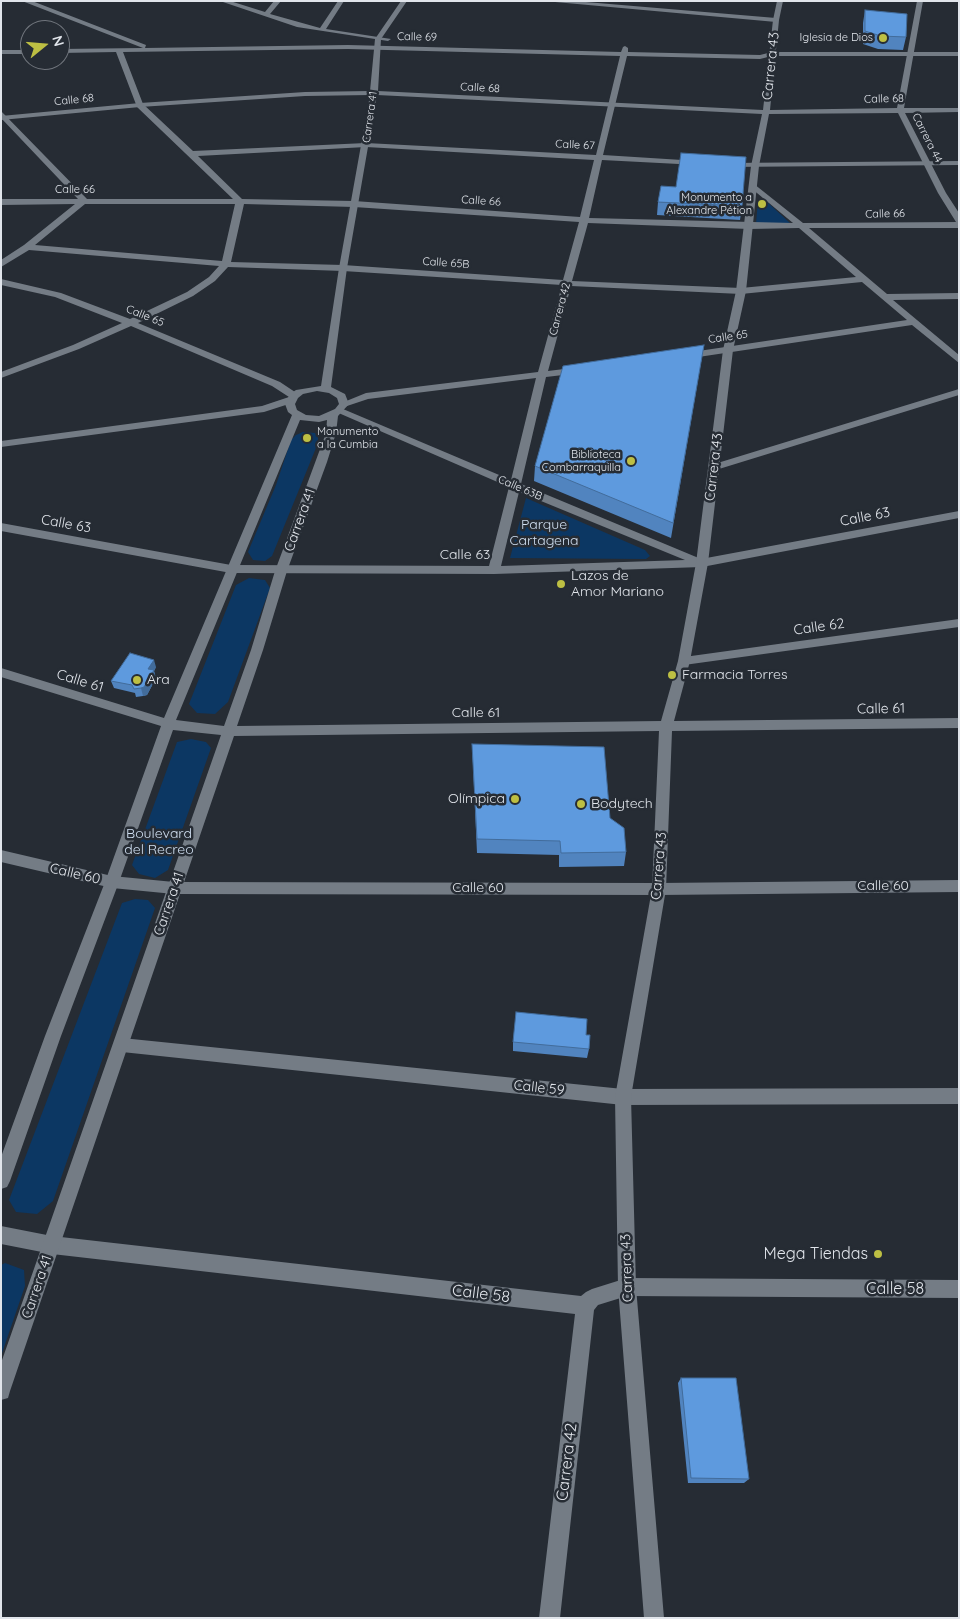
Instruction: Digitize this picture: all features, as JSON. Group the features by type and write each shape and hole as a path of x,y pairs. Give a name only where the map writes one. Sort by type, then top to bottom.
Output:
{"street":[{"path":"25,1 153,49"},
{"name":"Calle 69","path":"223,1 322,30 394,40"},
{"path":"266,15 278,1"},
{"path":"322,30 341,1"},
{"name":"Carrera 41","path":"326,388 343,268 374,94 376,47 378,38 404,1"},
{"path":"547,1 776,20"},
{"name":"Carrera 43","path":"654,1618 627,1287 623,1097 658,888 666,727 684,661 702,563 728,350 741,291 750,226 755,166 766,112 776,20 780,1"},
{"name":"Carrera 44","path":"920,1 900,110 959,220"},
{"path":"348,47 362,42 360,37 354,35"},
{"name":"Calle 69","path":"404,40 518,47 760,57 772,54 959,54"},
{"path":"1,375 26,367 132,323 190,294 212,279 226,264 240,201 140,105 122,50 132,46 134,42"},
{"name":"Calle 69","path":"70,51 518,47"},
{"path":"1,52 20,52"},
{"name":"Carrera 42","path":"494,570 542,375 584,220 624,52"},
{"name":"Calle 68","path":"3,116 305,94 374,94 766,112 959,110"},
{"path":"1,264 26,247 84,201 3,116"},
{"name":"Calle 67","path":"190,154 366,145 706,164"},
{"path":"716,164 755,166 959,164"},
{"path":"754,186 959,360"},
{"name":"Calle 66","path":"1,202 240,201 354,204 584,220 750,226 959,225"},
{"name":"Calle 65B","path":"26,247 226,264 343,268 741,291 864,279"},
{"name":"Calle 65","path":"1,282 58,295 132,323 276,384 308,389"},
{"path":"885,297 959,296"},
{"name":"Calle 65","path":"679,356 915,322"},
{"path":"1,444 264,409 292,398 308,389 326,388 338,392 366,396 591,368"},
{"name":"Calle 65","path":"276,384 292,398"},
{"path":"338,392 344,400 339,410"},
{"path":"714,466 959,392"},
{"path":"264,409 319,419 366,396"},
{"path":"292,398 291,409 295,414"},
{"name":"Carrera 41","path":"1,1391 257,650 281,570 322,462 339,410"},
{"name":"Calle 63B","path":"339,410 515,486 702,563"},
{"path":"1,1181 53,1036 112,882 168,724 295,414"},
{"name":"Calle 63","path":"1,527 231,570 494,570 702,563 959,514"},
{"name":"Calle 62","path":"684,661 959,623"},
{"name":"Calle 61","path":"1,672 168,724 196,729 228,731 959,723"},
{"name":"Calle 60","path":"1,856 112,882 174,888 959,886"},
{"name":"Calle 59","path":"122,1044 623,1097 959,1096"},
{"name":"Calle 58","path":"1,1235 52,1245 585,1306 592,1298 627,1287 959,1289"},
{"name":"Carrera 42","path":"549,1618 585,1306"}],"green space":[{"path":"758,200 765,200 791,224 756,224"},
{"path":"303,432 315,433 318,436 318,443 272,556 265,561 253,560 248,552 276,485 291,440"},
{"name":"Parque Cartagena","path":"526,498 645,550 650,556 646,559 510,558"},
{"path":"249,578 265,580 270,588 228,702 215,714 197,713 189,704 236,585"},
{"name":"Boulevard del Recreo","path":"191,739 206,742 211,748 168,870 155,878 139,874 132,865 177,742"},
{"name":"Boulevard del Recreo","path":"135,899 148,900 155,908 53,1201 37,1214 16,1212 9,1200 122,903"},
{"path":"5,1263 24,1270 25,1286 1,1356 1,1265"}],"building":[{"path":"865,10 907,14 906,37 881,36 865,31"},
{"path":"681,153 746,157 742,206 658,202 661,186 676,187"},
{"path":"704,345 673,523 535,466 563,366"},
{"name":"Ara","path":"130,653 154,660 148,669 154,670 144,687 134,689 132,685 111,681"},
{"path":"472,744 604,747 610,818 624,828 626,852 561,853 560,841 477,839"},
{"path":"516,1012 587,1019 586,1035 590,1035 589,1049 513,1042"},
{"path":"681,1378 736,1378 749,1479 691,1478"}],"place":[{"name":"Iglesia de Dios","path":"883,38"},
{"name":"Monumento a Alexandre Pétion","path":"762,204"},
{"name":"Monumento a la Cumbia","path":"307,438"},
{"name":"Biblioteca Combarraquilla","path":"631,461"},
{"name":"Lazos de Amor Mariano","path":"561,584"},
{"name":"Farmacia Torres","path":"672,675"},
{"name":"Ara","path":"137,680"},
{"name":"Olímpica","path":"515,799"},
{"name":"Bodytech","path":"581,804"},
{"name":"Mega Tiendas","path":"878,1254"}]}
